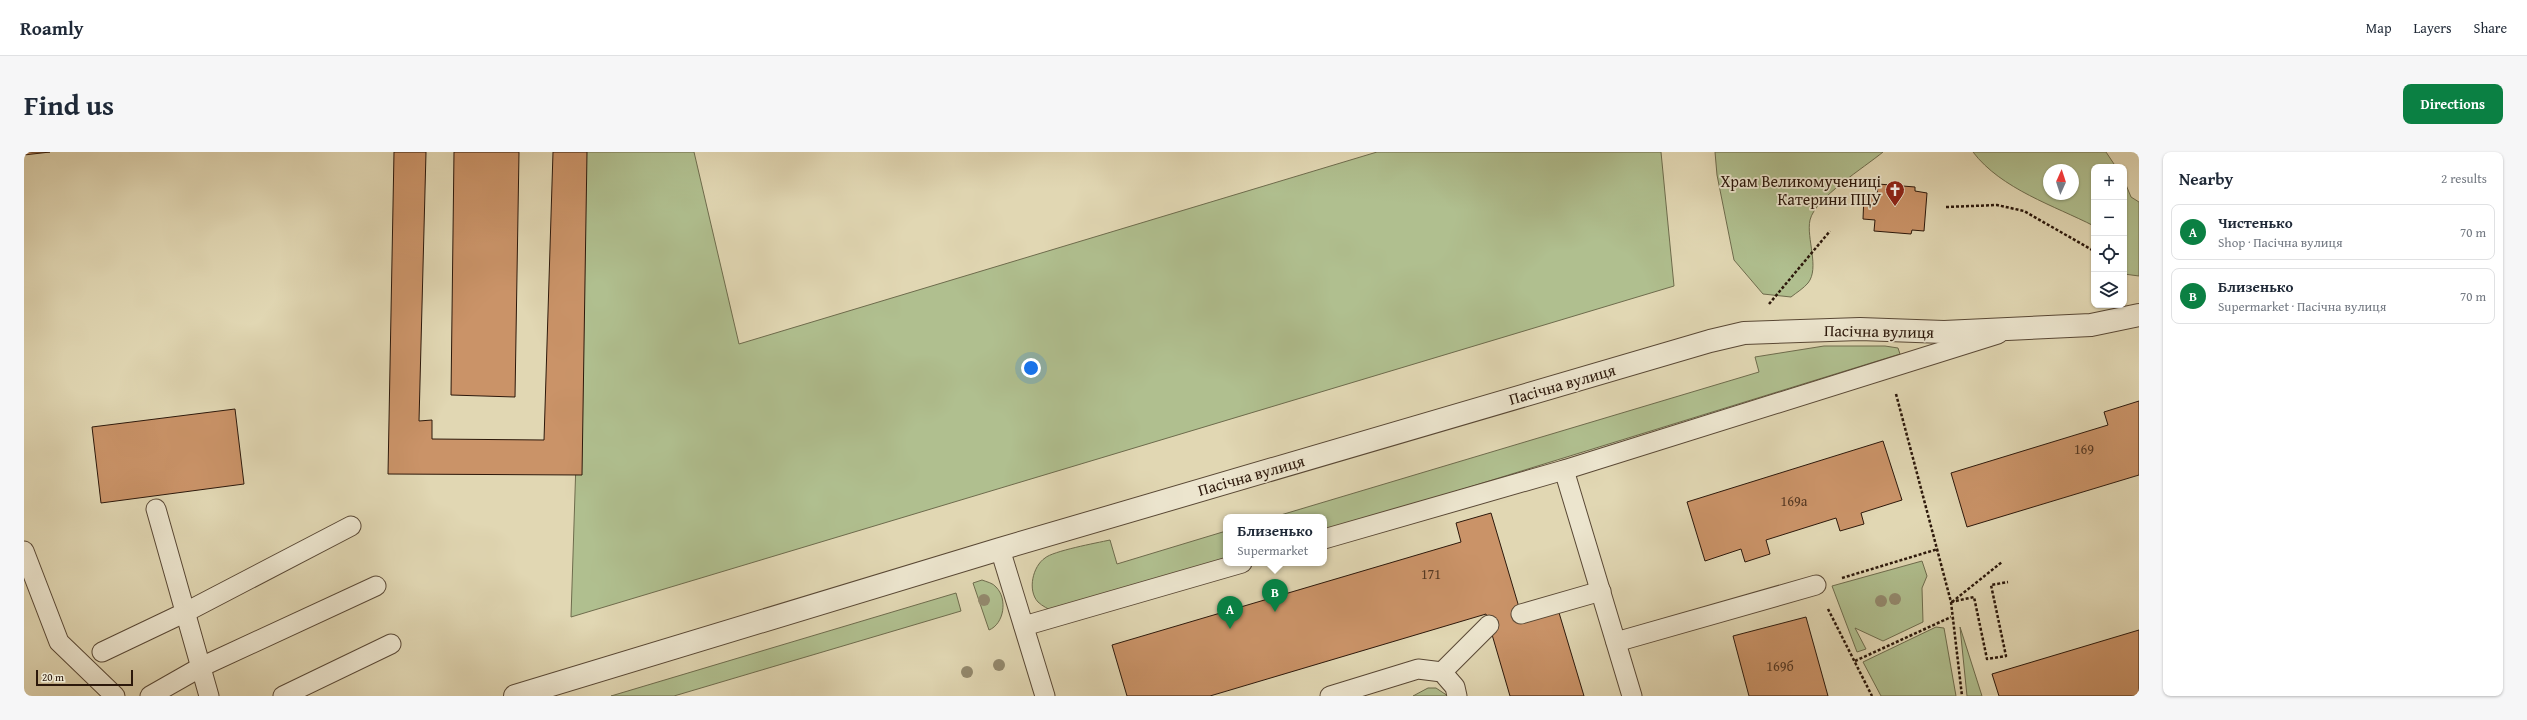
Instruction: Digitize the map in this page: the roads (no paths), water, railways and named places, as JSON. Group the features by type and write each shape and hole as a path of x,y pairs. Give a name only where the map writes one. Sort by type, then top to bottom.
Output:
{"street":[{"name":"Пасічна вулиця","path":"515,696 1000,549 1710,341 1744,333 1860,329 1944,332 2012,330 2091,325 2139,315"}],"lane":[{"path":"1327,538 1564,470 2012,330"},
{"path":"1564,470 1632,696"},
{"path":"156,509 209,696"},
{"path":"102,652 186,612 351,526"},
{"path":"1000,549 1045,696"},
{"path":"24,551 59,642 115,696"},
{"path":"1024,626 1232,566"},
{"path":"1616,642 1816,585"},
{"path":"150,696 201,667 376,586"},
{"path":"1521,614 1601,591"},
{"path":"1442,672 1489,624"},
{"path":"283,696 391,644"},
{"path":"1330,696 1418,669 1442,672 1455,686 1458,696"}],"place":[{"name":"Храм Великомучениці Катерини ПЦУ","path":"1895,207"},
{"name":"Близенько","path":"1275,612"},
{"name":"Чистенько","path":"1230,629"}]}
